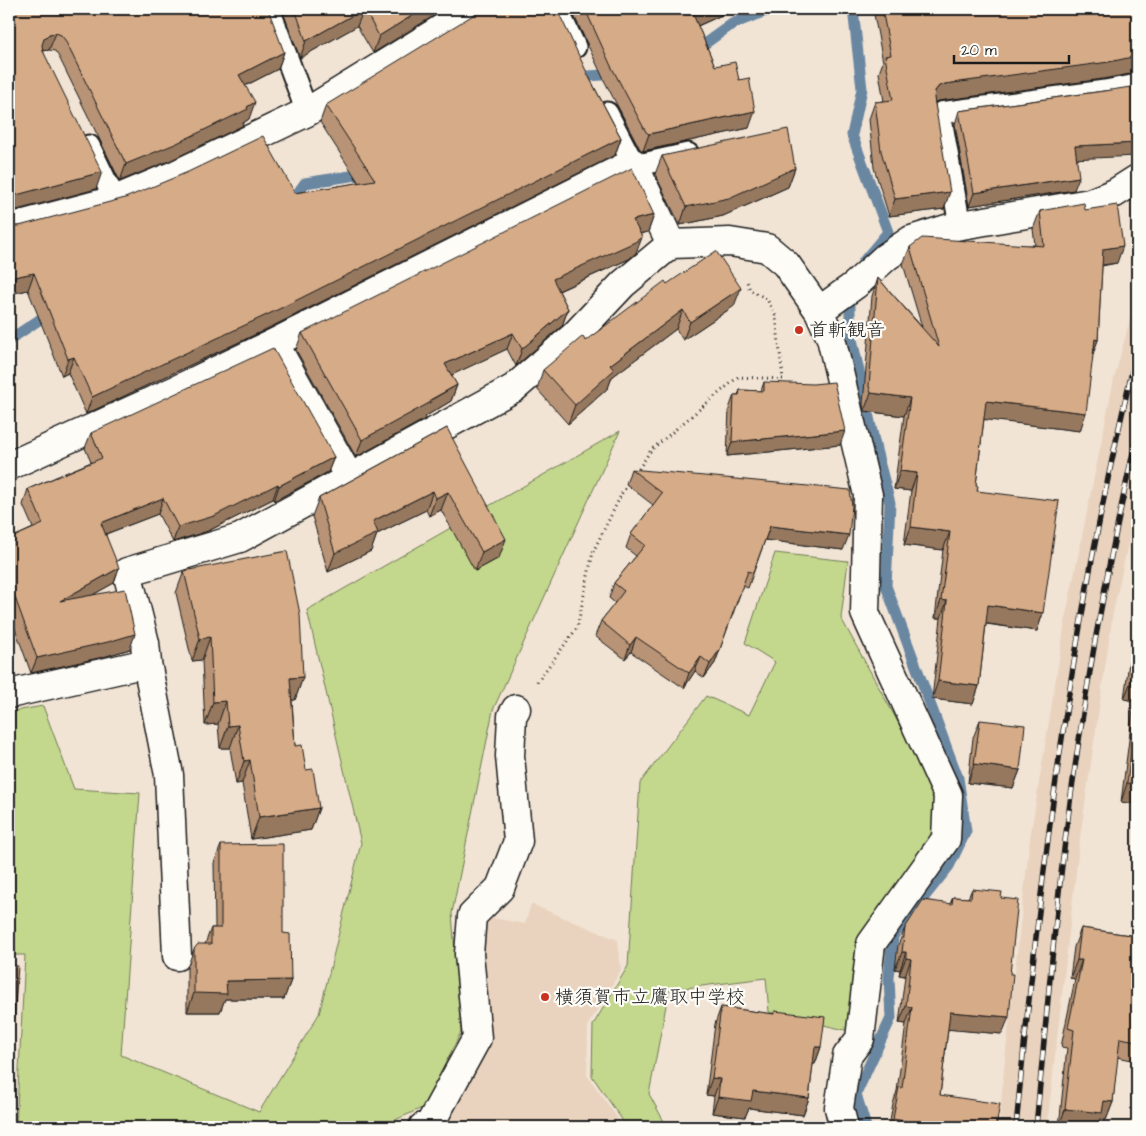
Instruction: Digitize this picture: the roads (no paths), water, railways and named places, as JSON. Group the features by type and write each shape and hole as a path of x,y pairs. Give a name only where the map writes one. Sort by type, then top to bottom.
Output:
{"street":[{"path":"9,228 115,200 175,175 307,112 474,9"},
{"path":"9,466 274,344 634,165 672,244"},
{"path":"820,311 856,285 886,257 911,240 960,226 1090,203 1115,193 1137,179"},
{"path":"177,956 169,774 147,663 145,643 127,572 240,538 514,388 574,336 623,284 672,244 730,242 767,248 786,264 820,311 832,338 868,495 866,613 948,795 946,839 872,944 860,1039 847,1056 839,1108 844,1127"},
{"path":"274,344 349,477"},
{"path":"9,694 147,663"},
{"path":"423,1127 430,1124 477,1038 469,954 472,916 500,888 518,841 510,756 512,716 516,709"}],"lane":[{"path":"269,9 307,112"},
{"path":"557,9 582,61"},
{"path":"960,226 940,113 1137,85"},
{"path":"598,96 634,165 711,149"},
{"path":"82,131 115,200"}],"waterway":[{"path":"692,53 732,24 771,9 776,9"},
{"path":"853,9 862,89 852,135 888,232 863,262"},
{"path":"574,77 617,74"},
{"path":"290,204 305,183 370,173"},
{"path":"850,290 850,330 876,450 890,503 886,586 958,778 966,831 949,866 893,936 889,978 891,1018 856,1094 866,1127"},
{"path":"9,340 51,312"}],"railway":[{"path":"1016,1127 1037,932 1062,737 1095,543 1137,351"},
{"path":"1036,1127 1049,984 1079,739 1105,586 1137,435"}],"place":[{"name":"首斬観音","path":"799,330"},
{"name":"横須賀市立鷹取中学校","path":"545,997"}]}
